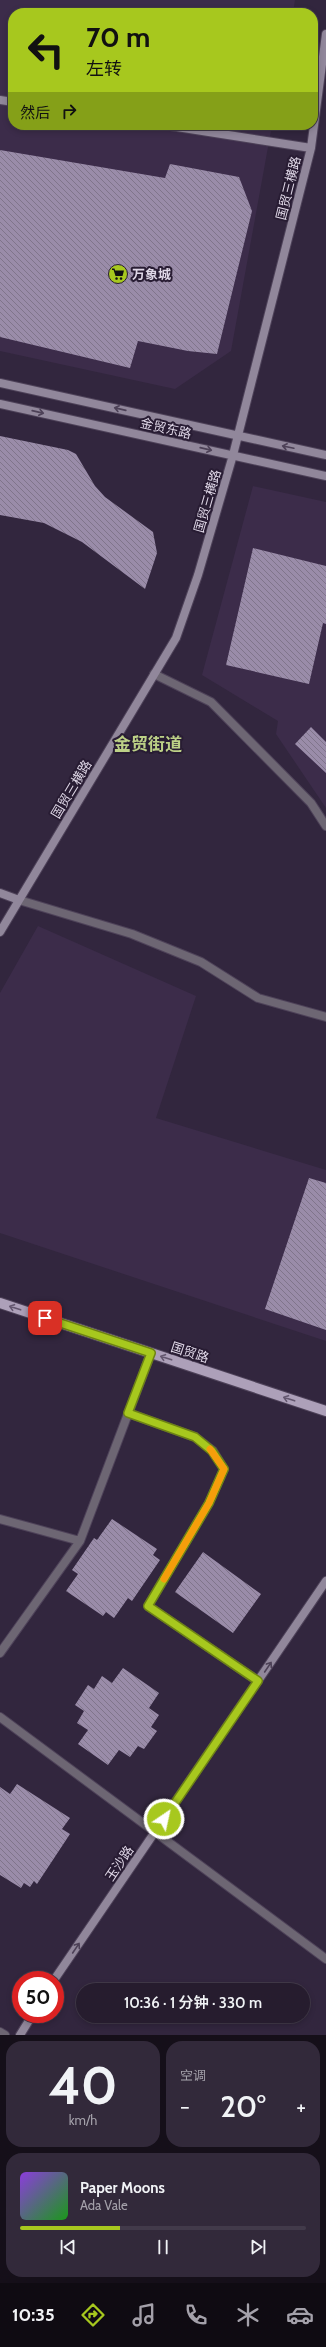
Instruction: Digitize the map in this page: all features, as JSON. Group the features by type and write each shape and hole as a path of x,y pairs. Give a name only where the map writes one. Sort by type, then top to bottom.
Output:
{"main road":[{"name":"国贸三横路","path":"318,95 326,34"},
{"path":"196,130 311,148"},
{"name":"国贸三横路","path":"0,932 176,638 198,574 233,455 311,148 313,130"},
{"name":"金贸东路","path":"0,383 326,455"},
{"name":"金贸东路","path":"0,404 326,476"},
{"path":"0,893 20,900"},
{"name":"国贸路","path":"0,1303 326,1411"},
{"name":"玉沙路","path":"60,1971 326,1581"},
{"path":"20,2035 27,2023"}],"street":[{"path":"154,674 211,702 311,803 326,826"},
{"path":"20,900 132,934 201,962 258,998 326,1017"},
{"path":"0,1653 80,1540 151,1353"},
{"path":"128,1413 195,1437 212,1451 224,1469 209,1503 148,1606 258,1681"},
{"path":"0,1519 80,1540"},
{"path":"0,1717 326,1959"},
{"path":"0,2032 5,2035"}],"shaded area":[{"name":"万象城","path":"0,0 295,0 294,8 8,8 8,130 271,130 231,351 175,389 0,351"},
{"path":"253,486 326,502 326,808 276,734 278,721 202,675"},
{"path":"38,926 196,996 156,1118 326,1170 326,1341 0,1233 0,993"}],"building":[{"name":"万象城","path":"0,150 165,178 170,164 239,177 252,211 217,354 188,351 138,341 130,368 0,337"},
{"path":"0,436 68,450 76,454 95,486 105,497 153,532 157,553 145,589 82,542 44,523 0,515"},
{"path":"253,548 326,566 326,624 323,623 309,684 226,665"},
{"path":"311,727 326,742 326,773 295,744"},
{"path":"309,1178 326,1183 326,1330 265,1309"},
{"path":"112,1519 157,1549 153,1555 160,1560 132,1601 128,1598 114,1618 106,1612 103,1616 66,1591 78,1574 72,1570 94,1538 97,1540"},
{"path":"203,1552 261,1594 233,1633 175,1592"},
{"path":"123,1668 159,1693 149,1708 159,1715 151,1727 157,1731 144,1749 138,1746 130,1757 119,1750 108,1765 78,1744 88,1730 77,1723 84,1711 75,1705 88,1685 94,1689 102,1676 112,1683"},
{"path":"17,1784 70,1818 62,1829 70,1834 37,1884 34,1881 30,1887 24,1883 21,1888 0,1875 0,1787 10,1794"}],"slow traffic":[{"path":"164,1579 209,1503 224,1469 210,1449"}],"place":[{"name":"万象城","path":"118,274"}],"district":[{"name":"金贸街道","path":"148,744"}],"route":[{"path":"45,1318 151,1353 128,1413 195,1437 212,1451 224,1469 209,1503 148,1606 258,1681 164,1819"}]}
